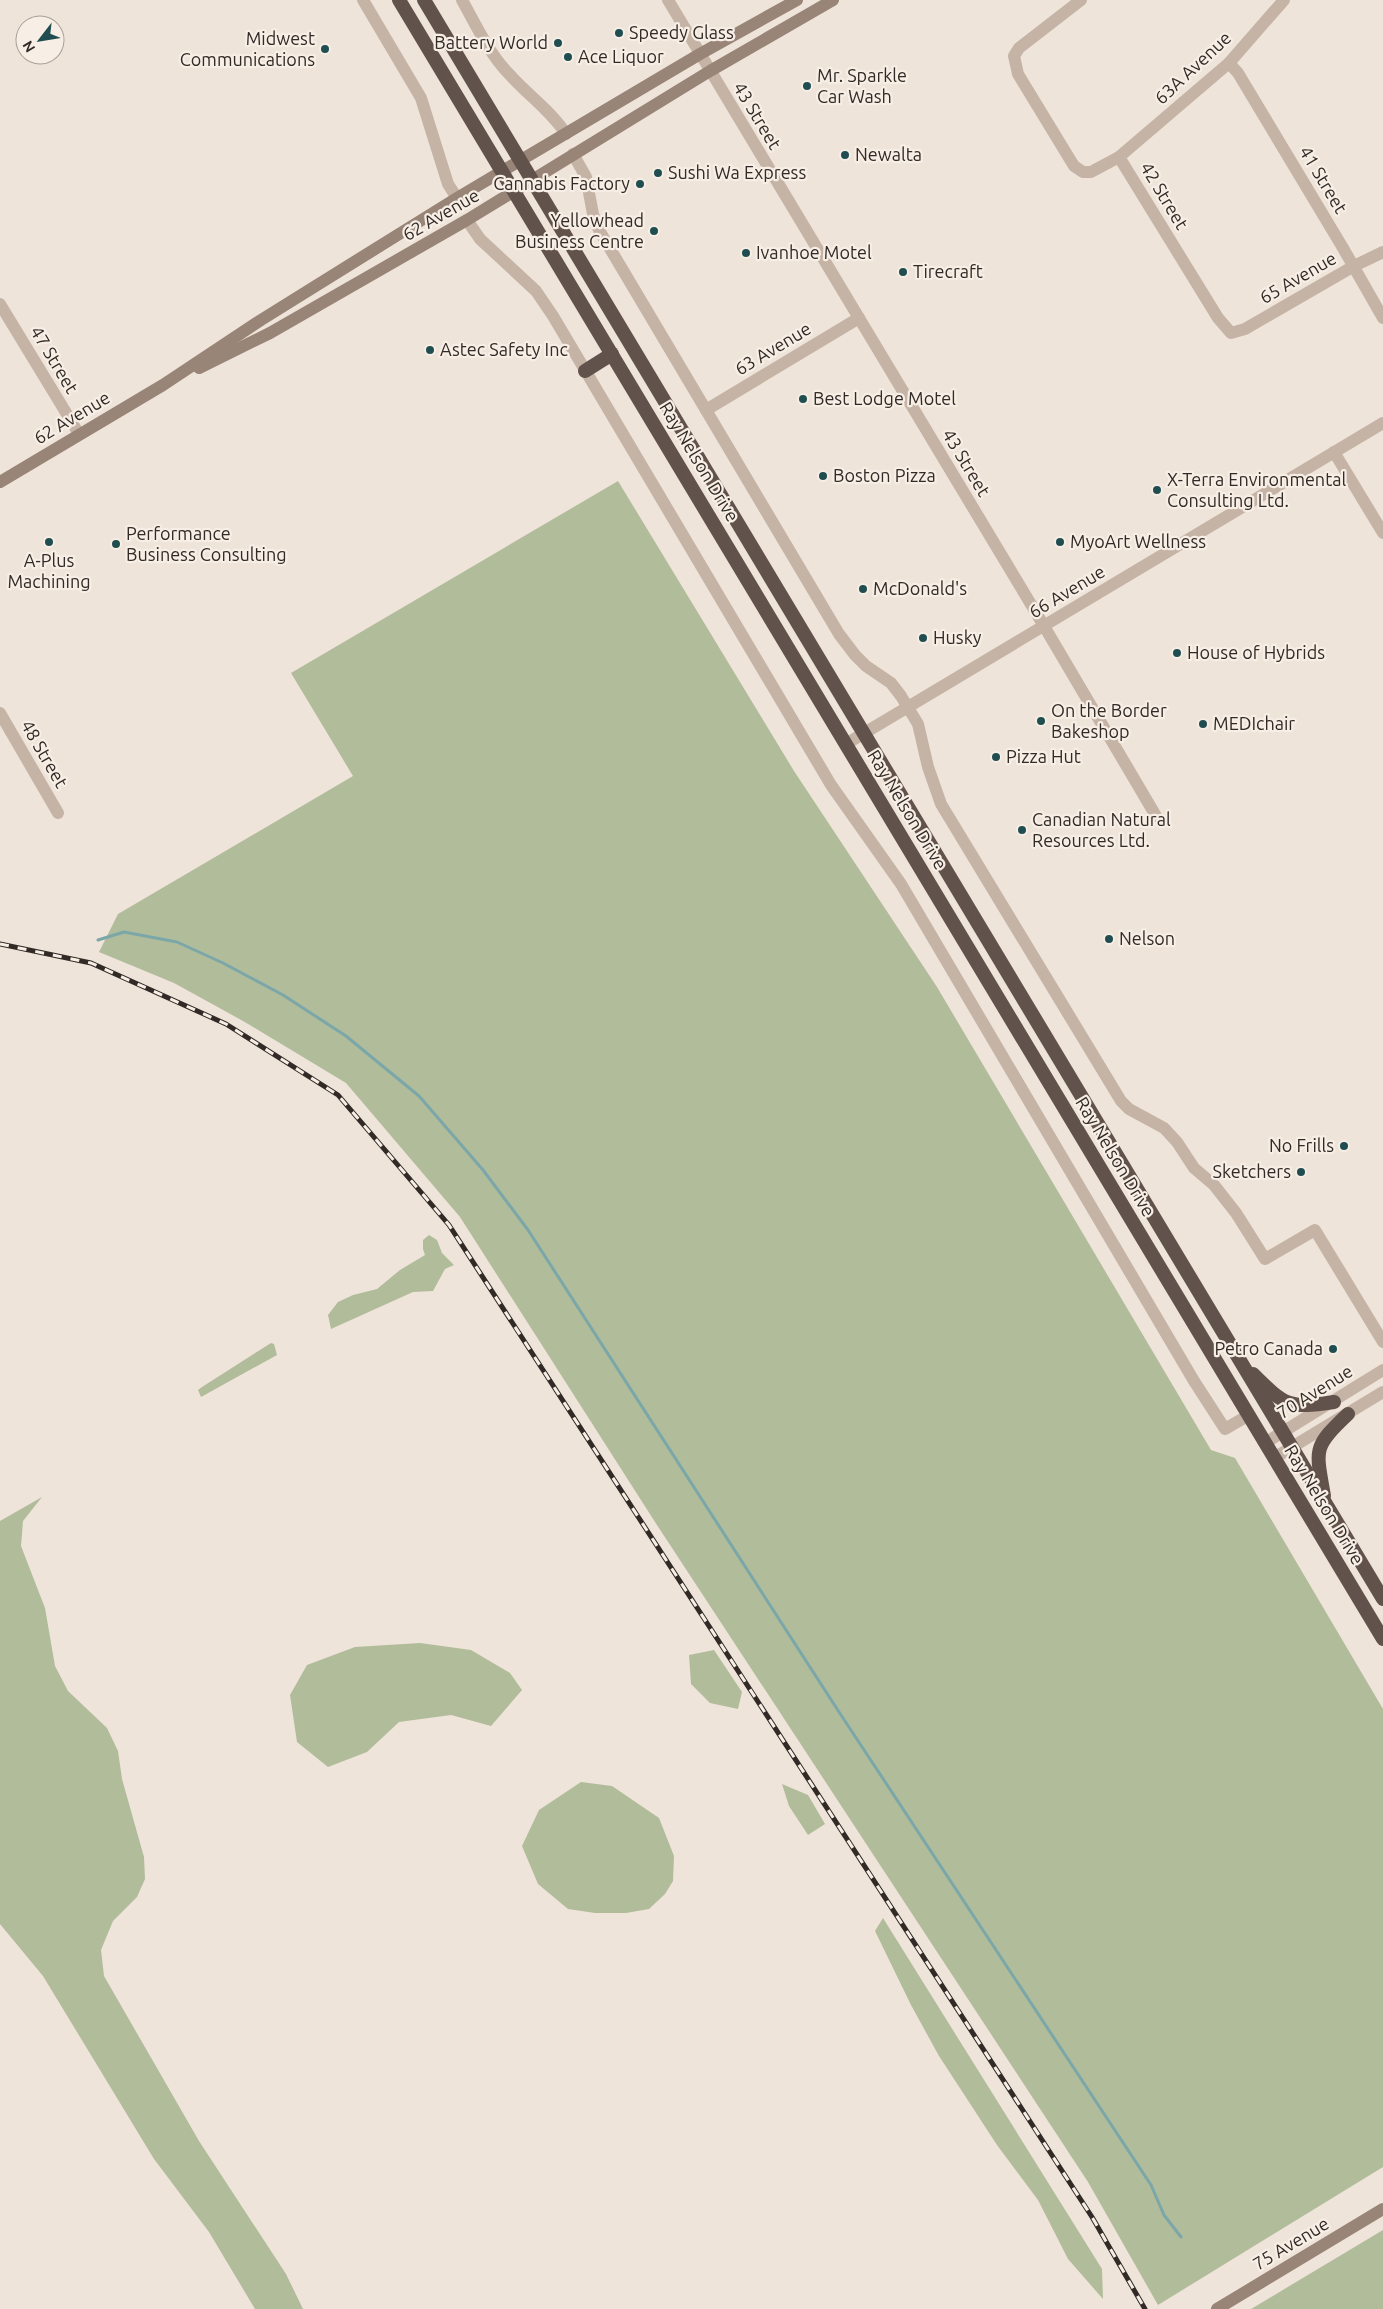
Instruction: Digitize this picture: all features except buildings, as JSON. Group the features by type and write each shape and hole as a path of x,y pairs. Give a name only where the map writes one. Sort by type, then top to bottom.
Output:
{"highway":[{"name":"Ray Nelson Drive","path":"399,0 1383,1639"},
{"name":"Ray Nelson Drive","path":"424,0 522,160 863,734 1383,1599"},
{"path":"585,370 612,354"},
{"path":"1239,1360 1277,1398 1286,1403 1299,1406 1334,1402"},
{"path":"1325,1504 1318,1461 1319,1447 1325,1435 1348,1414"}],"main road":[{"name":"62 Avenue","path":"0,482 163,384 261,320 457,198 700,54 797,0"},
{"name":"62 Avenue","path":"163,384 270,333 467,220 710,71 833,0"},
{"name":"75 Avenue","path":"1217,2309 1383,2209"}],"street":[{"path":"363,0 421,98 448,184 457,198"},
{"path":"462,0 498,62 558,122 566,134"},
{"name":"43 Street","path":"668,0 1156,816"},
{"name":"42 Street","path":"1081,0 1019,48 1014,56 1018,74 1074,166 1083,172 1091,172 1119,157 1218,318 1231,333"},
{"name":"63A Avenue","path":"1119,157 1229,63 1284,0"},
{"name":"41 Street","path":"1229,63 1238,73 1354,266 1383,318"},
{"path":"573,154 586,177 593,214 599,230 843,640 866,666 891,682 909,708 918,724 928,767 941,804 1121,1101 1133,1112 1164,1128 1177,1142 1194,1168 1214,1185 1236,1213 1265,1260 1315,1230 1383,1342"},
{"path":"467,220 480,239 536,291 553,316 832,785 901,884 1194,1381 1225,1429 1248,1416"},
{"name":"65 Avenue","path":"1231,333 1245,330 1354,266 1383,252"},
{"name":"47 Street","path":"0,304 79,434"},
{"name":"63 Avenue","path":"706,410 859,318"},
{"name":"66 Avenue","path":"846,744 1383,423"},
{"path":"1334,452 1383,533"},
{"name":"48 Street","path":"0,713 58,813"},
{"name":"70 Avenue","path":"1265,1443 1383,1370"},
{"name":"70 Avenue","path":"1274,1458 1383,1392"}],"green space":[{"path":"618,481 794,771 937,987 1211,1450 1235,1458 1383,1709 1383,2167 1158,2305 1088,2182 655,1522 460,1217 346,1083 243,1021 174,983 99,952 118,914 353,776 291,673"},
{"path":"429,1235 437,1240 442,1253 454,1265 445,1269 433,1291 413,1292 331,1329 328,1315 338,1302 353,1295 377,1289 400,1270 425,1255 423,1240"},
{"path":"271,1343 274,1344 277,1355 201,1397 198,1390"},
{"path":"42,1497 23,1521 21,1546 45,1608 55,1666 68,1691 107,1728 118,1751 122,1779 144,1857 145,1879 137,1897 113,1921 101,1950 104,1976 199,2141 286,2274 303,2309 255,2309 209,2232 154,2159 43,1976 0,1924 0,1521"},
{"path":"420,1643 471,1650 510,1673 522,1690 491,1726 451,1715 399,1722 367,1752 328,1767 297,1742 290,1695 307,1665 355,1647"},
{"path":"714,1650 742,1692 738,1709 710,1703 691,1684 689,1655"},
{"path":"581,1782 612,1786 659,1818 674,1856 673,1881 665,1894 649,1909 626,1913 595,1913 568,1909 538,1884 522,1846 539,1810"},
{"path":"782,1784 808,1795 825,1824 808,1835 789,1806"},
{"path":"883,1918 1102,2269 1103,2299 1068,2259 1038,2200 997,2145 939,2056 911,2005 875,1931"},
{"path":"1383,2230 1383,2309 1251,2309"}],"waterway":[{"path":"98,940 124,932 177,942 223,963 283,995 346,1036 419,1096 483,1170 528,1230 839,1712 1151,2185 1164,2215 1181,2237"}],"railway":[{"path":"0,944 91,963 226,1024 338,1095 449,1225 1092,2217 1145,2309"}],"place":[{"name":"Speedy Glass","path":"619,33"},
{"name":"Battery World","path":"558,43"},
{"name":"Midwest Communications","path":"325,49"},
{"name":"Ace Liquor","path":"568,57"},
{"name":"Mr. Sparkle Car Wash","path":"807,86"},
{"name":"Newalta","path":"845,155"},
{"name":"Sushi Wa Express","path":"658,173"},
{"name":"Cannabis Factory","path":"640,184"},
{"name":"Yellowhead Business Centre","path":"654,231"},
{"name":"Ivanhoe Motel","path":"746,253"},
{"name":"Tirecraft","path":"903,272"},
{"name":"Astec Safety Inc","path":"430,350"},
{"name":"Best Lodge Motel","path":"803,399"},
{"name":"Boston Pizza","path":"823,476"},
{"name":"X-Terra Environmental Consulting Ltd.","path":"1157,490"},
{"name":"A-Plus Machining","path":"49,542"},
{"name":"MyoArt Wellness","path":"1060,542"},
{"name":"Performance Business Consulting","path":"116,544"},
{"name":"McDonald's","path":"863,589"},
{"name":"Husky","path":"923,638"},
{"name":"House of Hybrids","path":"1177,653"},
{"name":"On the Border Bakeshop","path":"1041,721"},
{"name":"MEDIchair","path":"1203,724"},
{"name":"Pizza Hut","path":"996,757"},
{"name":"Canadian Natural Resources Ltd.","path":"1022,830"},
{"name":"Nelson","path":"1109,939"},
{"name":"No Frills","path":"1344,1146"},
{"name":"Sketchers","path":"1301,1172"},
{"name":"Petro Canada","path":"1333,1349"}]}
